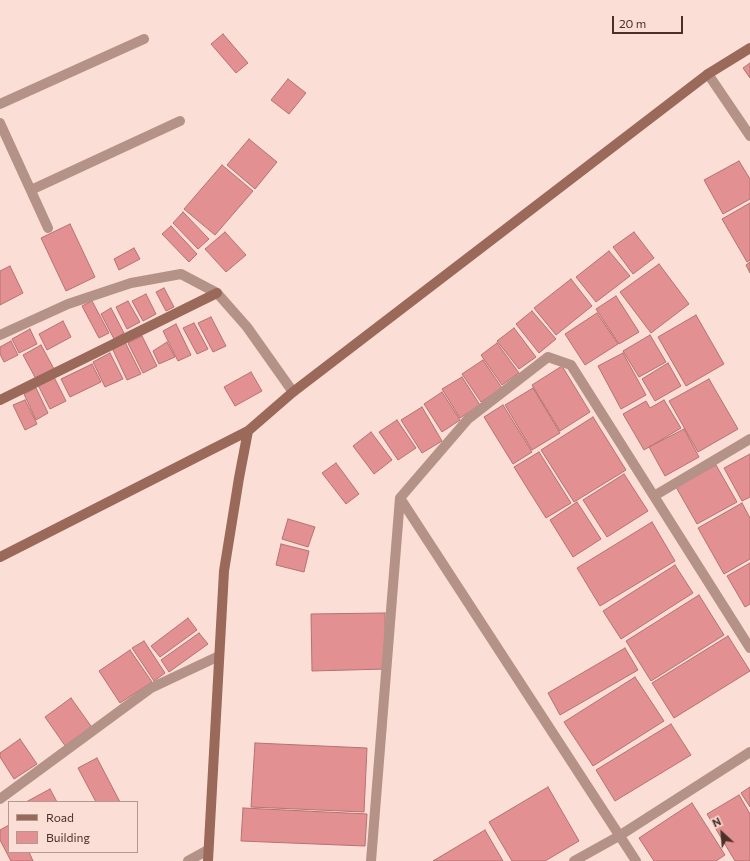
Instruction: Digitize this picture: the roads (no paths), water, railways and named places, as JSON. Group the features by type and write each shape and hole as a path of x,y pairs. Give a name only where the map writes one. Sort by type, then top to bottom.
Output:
{"main road":[{"path":"0,557 248,431 293,392 708,74 750,48"},
{"path":"0,400 217,293"},
{"path":"208,861 224,571 248,431"}],"street":[{"path":"0,104 144,38"},
{"path":"708,74 750,136"},
{"path":"31,190 180,121"},
{"path":"0,123 48,228"},
{"path":"0,335 68,304 131,284 181,274 217,293 247,327 293,392"},
{"path":"371,861 400,498 468,418 548,357 571,365 750,648"},
{"path":"654,496 750,439"},
{"path":"400,498 636,861"},
{"path":"0,799 152,688 219,656"},
{"path":"574,861 619,836 750,752"},
{"path":"188,861 208,850"}]}
